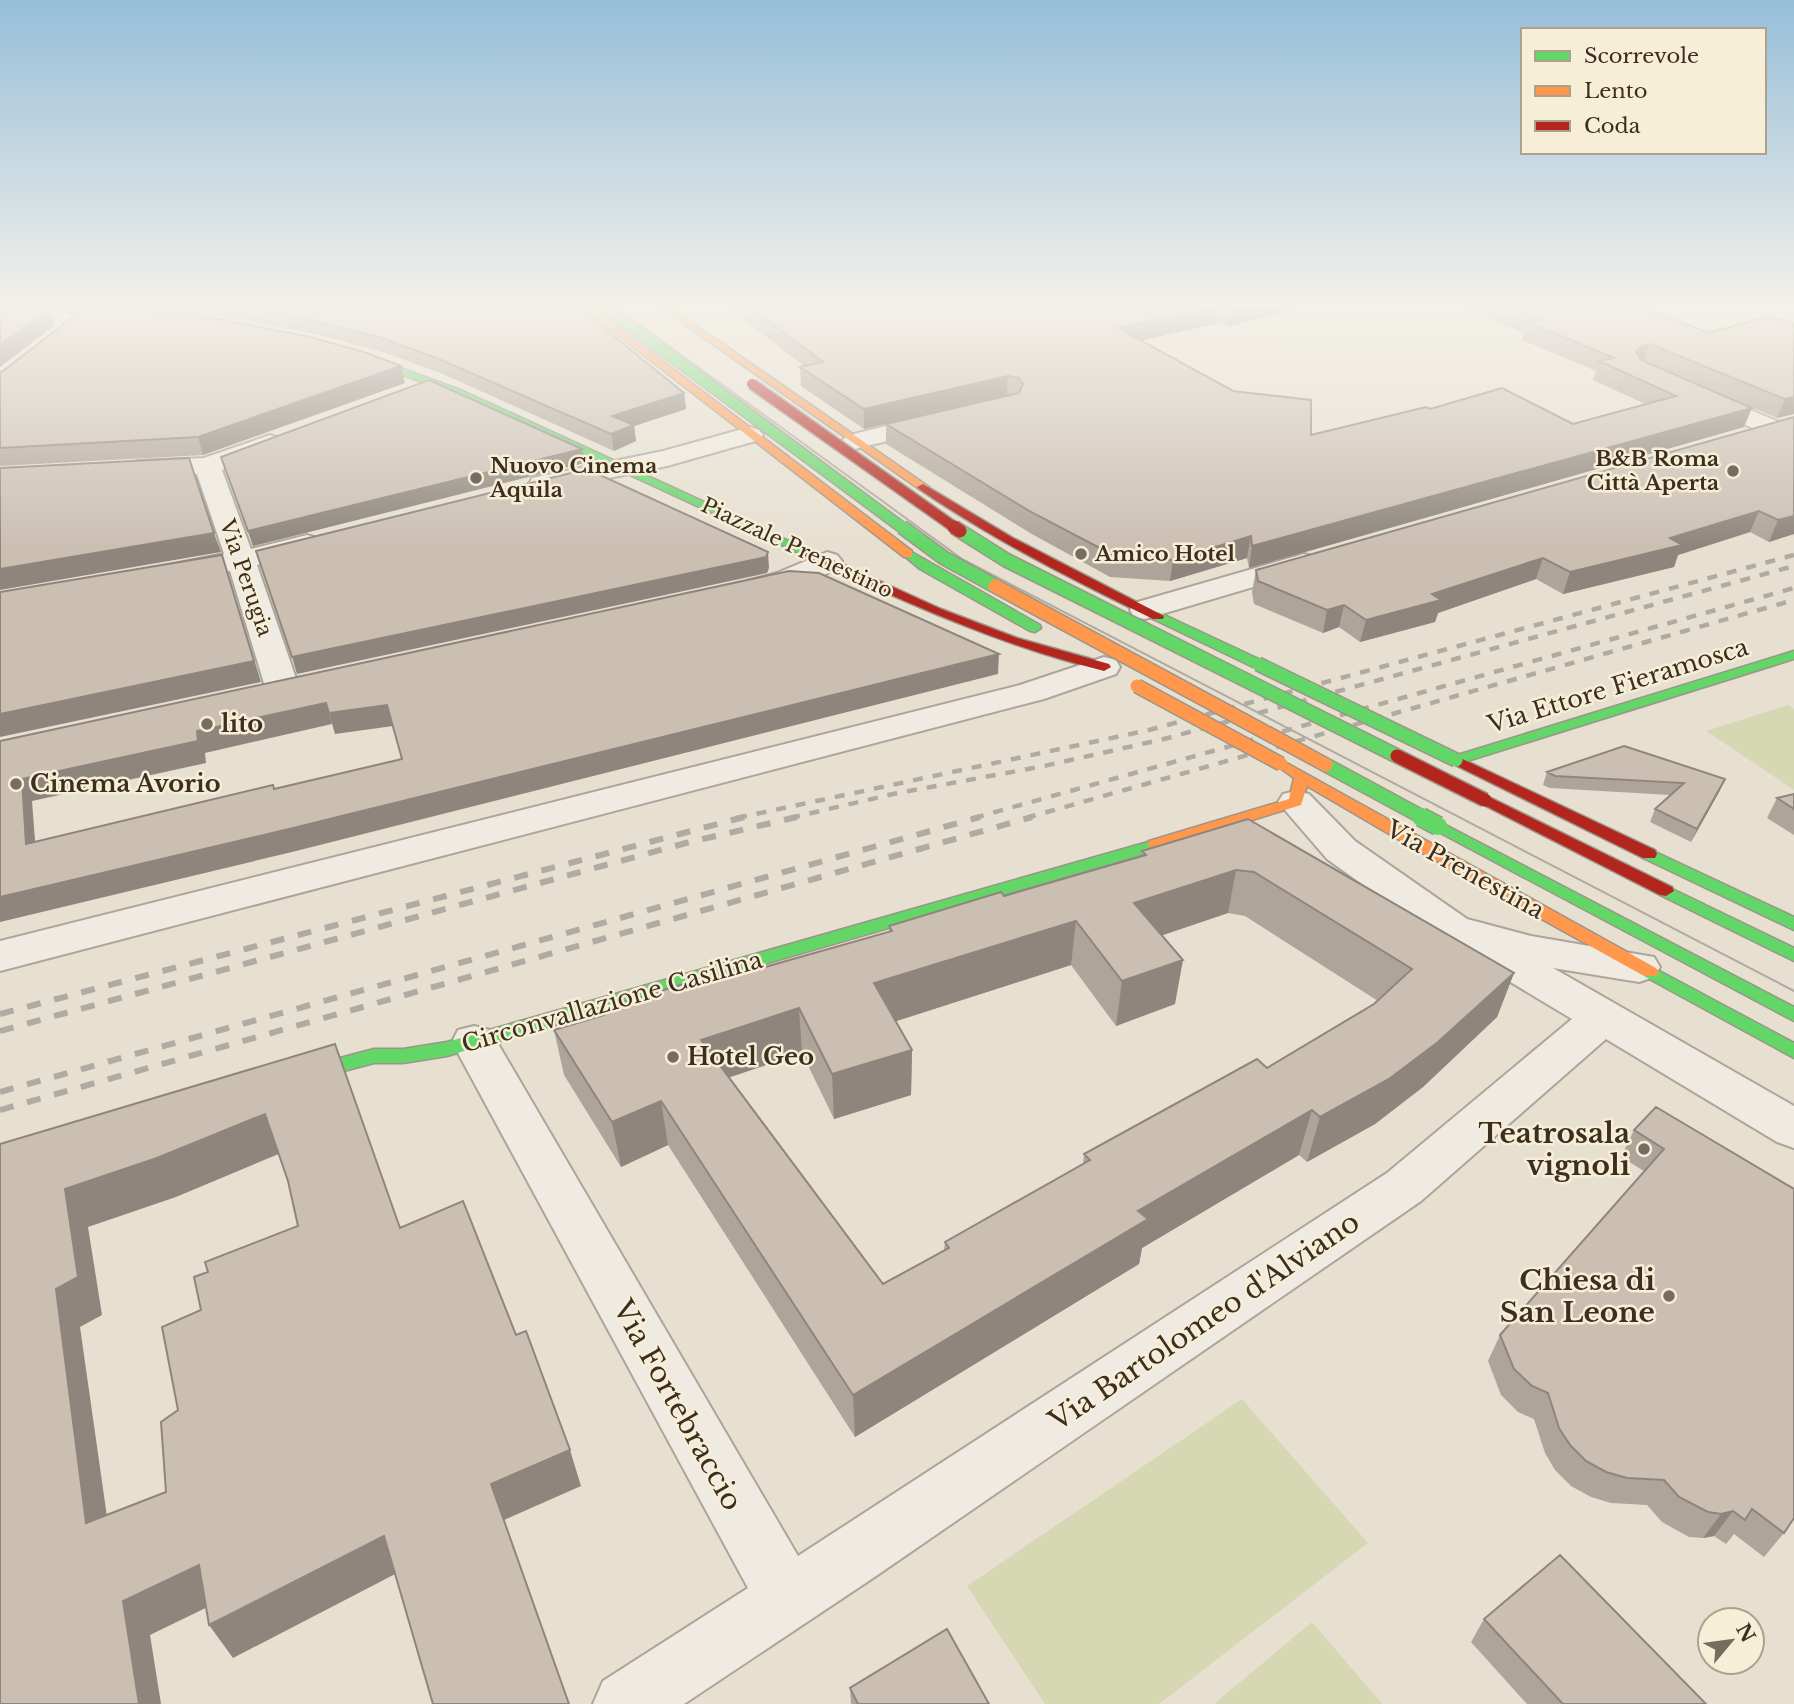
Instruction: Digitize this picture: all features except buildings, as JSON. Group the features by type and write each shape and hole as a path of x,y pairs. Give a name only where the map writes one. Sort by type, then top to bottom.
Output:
{"main road":[{"name":"Piazzale Prenestino","path":"446,388 937,612 1012,641 1120,676"},
{"path":"689,388 750,435"},
{"path":"713,388 954,564 1794,1015"},
{"path":"757,388 942,520 1006,560 1794,954"},
{"path":"779,388 1010,544 1140,614 1175,626 1258,664 1794,924"},
{"name":"Piazzale Prenestino","path":"750,435 934,573 1120,676"},
{"path":"937,612 1002,610 1140,614"},
{"path":"1120,676 1096,652 1100,638 1115,624 1140,614"},
{"name":"Via Ettore Fieramosca","path":"1456,760 1793,656"},
{"name":"Via Prenestina","path":"1120,676 1281,764 1299,789 1794,1051"},
{"name":"Circonvallazione Casilina","path":"276,1082 356,1059 426,1053 474,1042 1033,882 1221,826 1299,789"}],"street":[{"path":"392,398 420,388"},
{"path":"1682,388 1784,426"},
{"path":"855,441 958,417"},
{"path":"1735,440 1784,426"},
{"path":"110,471 207,466 293,434"},
{"path":"510,492 667,458 750,435"},
{"name":"Via Perugia","path":"207,466 283,690"},
{"path":"148,577 241,560 335,537"},
{"path":"1140,614 1336,554"},
{"path":"733,592 788,580 827,561"},
{"path":"0,956 1032,692 1120,676"},
{"path":"1299,789 1341,850 1453,929 1794,1129"},
{"path":"1453,929 1531,950 1639,967"},
{"name":"Via Bartolomeo d'Alviano","path":"788,1599 1404,1187 1602,1018"},
{"name":"Via Fortebraccio","path":"474,1042 788,1599"},
{"path":"626,1704 788,1599"}],"green space":[{"path":"1788,705 1794,709 1794,790 1706,731"},
{"path":"1242,1399 1368,1543 1159,1704 1045,1704 967,1586"},
{"path":"1312,1622 1382,1704 1214,1704"}],"tram line":[{"path":"726,388 962,559 1794,991"}],"railway":[{"path":"737,818 1149,730 1794,555"},
{"path":"790,818 893,794 1044,766 1164,739 1794,566"},
{"path":"974,818 1794,588"},
{"path":"1026,818 1794,600"},
{"path":"0,1014 744,817"},
{"path":"0,1031 686,843 797,817"},
{"path":"0,1092 980,817"},
{"path":"0,1110 1032,817"}],"traffic: fast":[{"path":"445,388 807,552"},
{"path":"714,388 944,558 995,586"},
{"path":"960,531 1006,560 1397,756"},
{"path":"908,554 924,566 1035,628"},
{"path":"1158,616 1258,664"},
{"path":"1456,760 1794,655"},
{"path":"1258,664 1456,760"},
{"path":"1326,765 1438,826"},
{"path":"1438,826 1794,1015"},
{"path":"291,1078 374,1056 403,1056 447,1049 1155,845"},
{"path":"1649,854 1794,924"},
{"path":"1666,891 1794,955"},
{"path":"1650,972 1794,1051"}],"traffic: slow":[{"path":"691,388 908,554"},
{"path":"780,388 923,487"},
{"path":"995,586 1326,765"},
{"path":"1137,686 1281,764"},
{"path":"1283,765 1407,838 1650,972"},
{"path":"1155,845 1296,802 1302,776"}],"traffic: jam":[{"path":"757,388 960,531"},
{"path":"923,487 1009,541 1158,616"},
{"path":"807,552 937,612 1012,641 1104,667"},
{"path":"1397,756 1485,800"},
{"path":"1456,760 1649,854"},
{"path":"1485,800 1666,891"}],"place":[{"name":"B&B Roma Città Aperta","path":"1733,471"},
{"name":"Nuovo Cinema Aquila","path":"476,478"},
{"name":"Amico Hotel","path":"1081,554"},
{"name":"lito","path":"207,724"},
{"name":"Cinema Avorio","path":"16,784"},
{"name":"Hotel Geo","path":"673,1057"},
{"name":"Teatrosala vignoli","path":"1644,1149"},
{"name":"Chiesa di San Leone","path":"1669,1296"}]}
